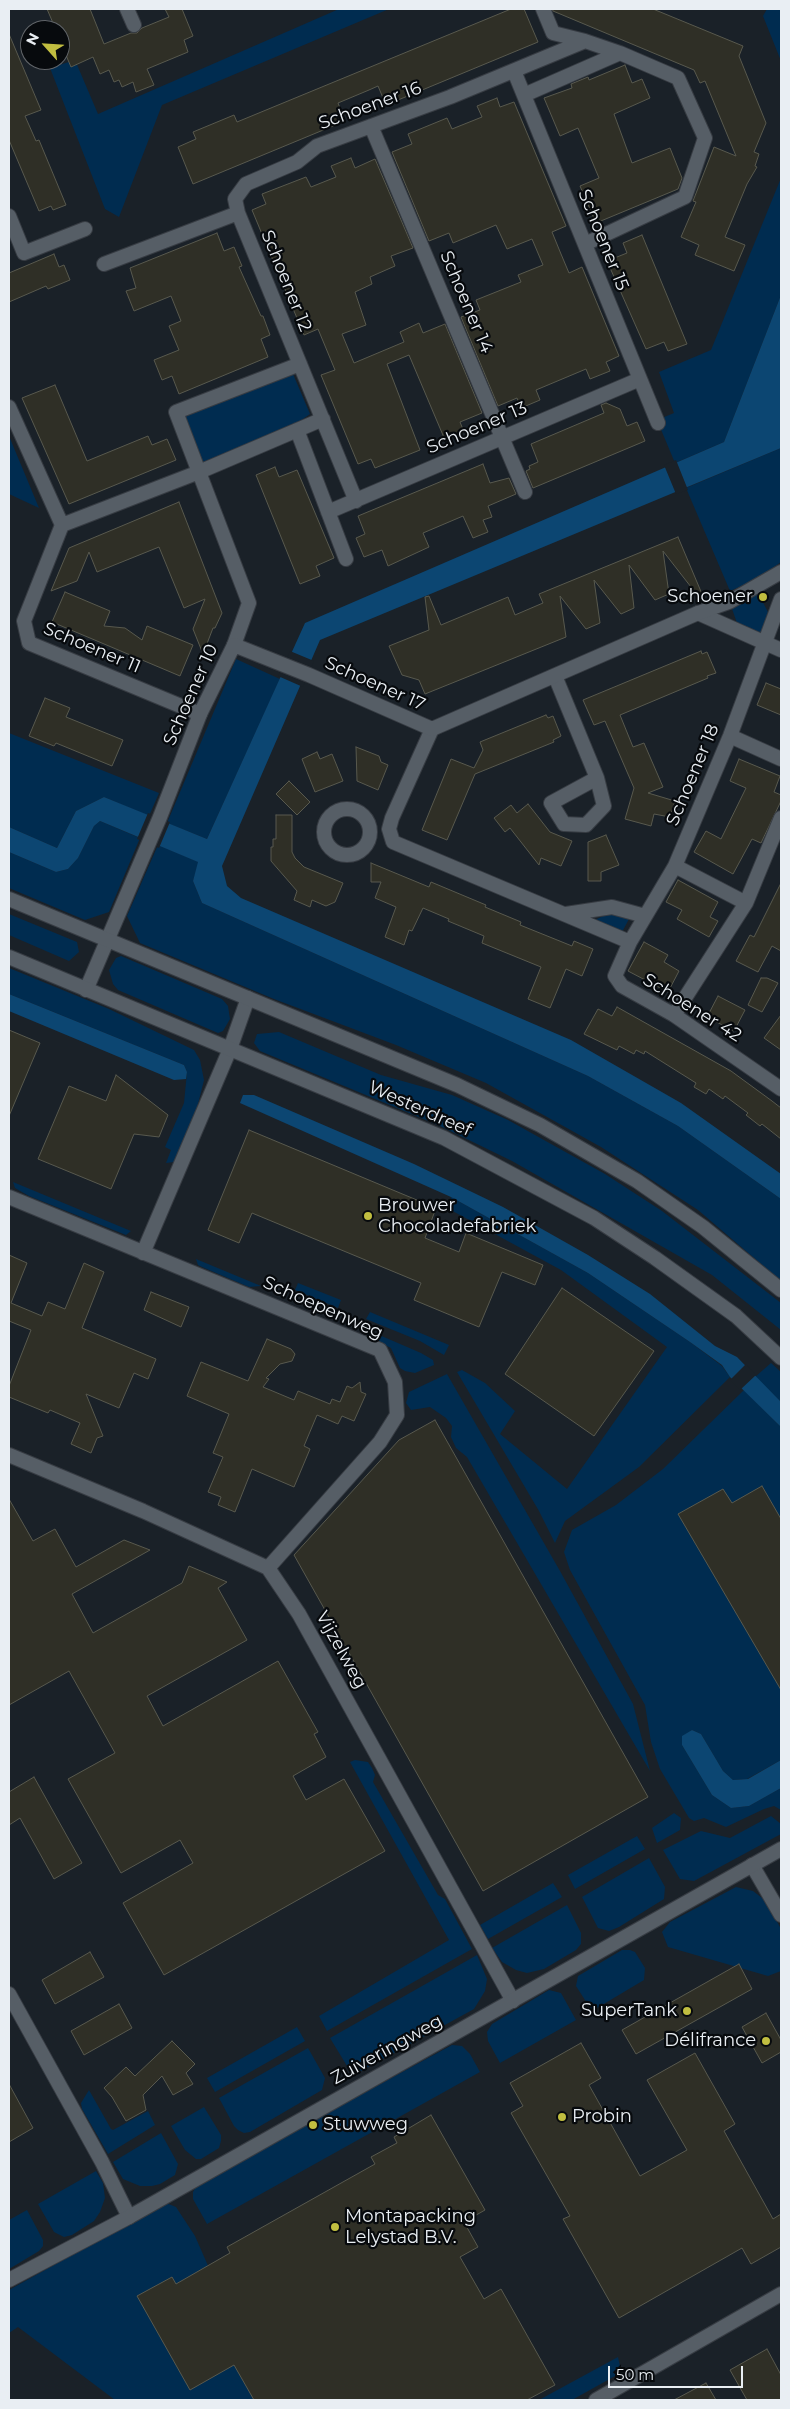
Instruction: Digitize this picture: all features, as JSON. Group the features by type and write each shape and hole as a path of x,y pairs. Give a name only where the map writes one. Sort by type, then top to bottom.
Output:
{"street":[{"path":"127,9 134,25"},
{"path":"543,9 553,33 546,58"},
{"path":"553,33 620,53 678,78 705,138 685,197 584,244"},
{"name":"Schoener 16","path":"238,213 235,199 246,184 297,162 316,146 514,71 585,41"},
{"path":"524,95 620,53"},
{"name":"Schoener 15","path":"514,71 658,423"},
{"name":"Schoener 14","path":"371,126 525,492"},
{"path":"104,264 238,213"},
{"name":"Schoener 12","path":"238,213 356,500"},
{"path":"9,216 24,253 85,229"},
{"name":"Schoener 10","path":"86,990 160,817 200,714 234,645 249,603 176,412 300,364"},
{"name":"Schoener 13","path":"328,512 640,379"},
{"path":"9,407 62,525 199,472 323,419"},
{"path":"296,430 346,559"},
{"name":"Schoener 11","path":"62,525 24,621 29,643 200,714"},
{"name":"Schoener 17","path":"234,645 279,662 432,730 729,602 781,572"},
{"name":"Schoener 18","path":"630,942 675,866 730,736 781,598"},
{"path":"698,614 781,650"},
{"path":"555,676 597,778"},
{"path":"432,730 389,829 393,842 630,942"},
{"path":"730,736 781,759"},
{"path":"674,1015 746,903 781,818"},
{"path":"370,828 389,829"},
{"path":"675,866 746,903"},
{"name":"Westerdreef","path":"9,898 457,1085 540,1125 637,1181 703,1228 781,1290"},
{"path":"566,914 612,907 645,916"},
{"name":"Schoener 42","path":"630,942 615,976 622,986 674,1015 781,1089"},
{"name":"Westerdreef","path":"9,957 444,1138 594,1218 684,1277 721,1304 781,1358"},
{"path":"144,1253 230,1049 248,998"},
{"name":"Schoepenweg","path":"9,1197 380,1350 395,1382 397,1415 380,1442 268,1568"},
{"path":"9,1455 143,1511 268,1568"},
{"name":"Vijzelweg","path":"268,1568 299,1614 513,2001"},
{"name":"Zuiveringweg","path":"9,2280 129,2217 781,1848"},
{"path":"752,1865 781,1915"},
{"path":"9,1994 102,2162 129,2217"},
{"path":"596,2400 781,2294"}],"shaded area":[{"path":"339,9 389,9 162,105 119,217 105,209 51,70 70,70 70,62 75,60 98,114"},
{"path":"767,9 781,9 781,61 763,16"},
{"path":"781,178 781,295 724,442 675,463 657,420 674,413 659,372 711,350"},
{"path":"781,295 781,448 320,640 222,866 227,886 241,898 571,1040 681,1103 781,1174 781,1199 678,1126 588,1076 202,903 193,881 198,862 100,821 94,826 78,858 68,869 56,872 9,852 9,827 57,848 76,811 104,797 207,839 305,623 724,442"},
{"path":"293,374 310,414 296,424 201,463 182,416"},
{"path":"9,436 39,508 9,494"},
{"path":"781,448 781,562 758,579 730,591 686,488"},
{"path":"758,593 768,612 761,633 737,623 731,606"},
{"path":"236,659 280,679 207,839 167,823"},
{"path":"9,733 159,793 149,816 104,797 76,811 57,848 9,827"},
{"path":"100,821 140,838 109,912 85,920 9,888 9,852 56,872 68,869 78,858 94,826"},
{"path":"158,845 199,862 193,881 202,903 588,1076 678,1126 781,1199 781,1281 698,1210 601,1147 486,1083 396,1045 274,999 140,943 127,916"},
{"path":"609,913 629,919 622,932 593,921"},
{"path":"9,914 77,942 79,952 69,961 9,935"},
{"path":"121,956 222,999 228,1006 230,1019 223,1031 218,1033 118,990 113,984 109,970 116,958"},
{"path":"9,968 109,1009 194,1050 200,1060 204,1080 196,1112 174,1162 166,1163 171,1150 165,1147 184,1103 187,1072 184,1065 9,994"},
{"path":"9,994 184,1065 187,1072 186,1079 174,1080 9,1011"},
{"path":"279,1032 381,1075 452,1095 508,1120 605,1174 662,1211 781,1303 781,1330 712,1275 512,1161 438,1125 260,1051 254,1043 257,1034"},
{"path":"243,1095 254,1095 414,1164 503,1207 588,1255 650,1294 715,1346 737,1357 781,1402 781,1427 730,1377 722,1365 588,1273 451,1197 240,1103"},
{"path":"13,1182 131,1231 126,1235 29,1196 15,1188"},
{"path":"451,1197 588,1273 690,1342 722,1366 730,1377 639,1467 565,1521 555,1543 539,1511 457,1372 462,1370 485,1383 515,1411 500,1434 567,1489 667,1347 561,1270 447,1208"},
{"path":"196,1259 261,1286 249,1287 198,1265"},
{"path":"298,1283 341,1300 338,1308 295,1290"},
{"path":"370,1312 449,1345 444,1355 420,1341 366,1319"},
{"path":"363,1328 421,1353 433,1360 434,1365 415,1373 405,1371 400,1368 391,1348 369,1337"},
{"path":"771,1363 781,1372 781,1402 755,1377"},
{"path":"447,1374 560,1571 633,1704 650,1771 467,1457 456,1448 451,1437 452,1426 446,1418 430,1407 411,1410 406,1403 409,1392"},
{"path":"744,1390 781,1427 781,1760 747,1779 733,1780 723,1771 701,1734 692,1730 683,1736 682,1745 712,1795 731,1808 749,1806 781,1788 781,1810 774,1806 764,1809 726,1827 704,1818 694,1821 689,1818 660,1769 651,1742 645,1705 570,1570 564,1552 572,1530 616,1505 663,1469"},
{"path":"692,1730 701,1734 723,1771 733,1780 748,1779 781,1760 781,1788 749,1806 731,1808 712,1795 682,1745 682,1736"},
{"path":"355,1760 368,1762 372,1768 375,1775 373,1782 438,1895 445,1899 472,1949 327,2031 319,2016 449,1940 350,1762"},
{"path":"674,1813 681,1818 680,1830 657,1843 652,1828"},
{"path":"771,1816 781,1824 781,1834 694,1881 680,1879 663,1850 701,1831 730,1838"},
{"path":"637,1836 645,1849 575,1889 568,1875"},
{"path":"649,1858 665,1887 664,1899 619,1927 609,1931 598,1928 582,1897"},
{"path":"553,1883 562,1897 488,1939 480,1925"},
{"path":"736,1887 753,1891 766,1901 781,1929 781,1971 768,1976 668,1947 662,1932 670,1922"},
{"path":"567,1905 581,1933 581,1944 576,1950 544,1969 527,1973 516,1970 502,1962 492,1948"},
{"path":"622,1950 635,1952 645,1968 644,1980 592,2011 576,1986 578,1976"},
{"path":"477,1955 487,1979 485,1991 474,2009 361,2071 353,2072 347,2066 330,2038"},
{"path":"549,1990 561,1993 576,2020 500,2063 488,2041 487,2032 492,2024"},
{"path":"297,2027 305,2041 215,2092 207,2078"},
{"path":"452,2045 462,2046 470,2054 480,2072 207,2224 193,2199 193,2192 198,2183"},
{"path":"308,2048 325,2078 322,2090 250,2132 244,2133 238,2130 219,2098"},
{"path":"89,2090 111,2129 113,2130 148,2111 155,2125 108,2154 82,2109 81,2103"},
{"path":"204,2107 221,2135 221,2141 219,2148 201,2159 196,2159 185,2150 171,2126"},
{"path":"161,2133 178,2164 175,2175 160,2184 152,2186 140,2186 123,2179 113,2162"},
{"path":"96,2171 103,2183 105,2198 100,2212 94,2221 72,2235 64,2237 54,2232 38,2204"},
{"path":"166,2203 176,2207 195,2236 216,2284 261,2322 305,2400 115,2400 18,2327 9,2333 9,2290"},
{"path":"27,2210 43,2240 43,2246 39,2251 9,2269 9,2220"},
{"path":"618,2357 620,2366 615,2376 572,2400 539,2400"}],"pier":[{"path":"676,460 688,490 676,494 664,465"},
{"path":"290,651 314,661 303,687 278,676"},
{"path":"148,813 170,822 159,848 137,839"},
{"path":"746,1364 756,1375 740,1390 730,1380"}],"building":[{"path":"47,9 90,9 104,44 131,33 137,33 142,28 169,17 165,9 182,9 193,36 184,40 188,52 147,69 154,85 136,92 133,82 122,87 119,80 114,82 109,70 100,74 93,57 71,67 70,20 52,20"},
{"path":"511,9 524,9 538,42 386,105 378,86 338,103 345,121 193,184 178,147 196,139 193,132 234,115 237,122"},
{"path":"552,9 653,9 743,46 739,56 766,123 754,152 759,154 755,166 757,167 747,184 725,237 745,245 734,271 695,255 699,245 681,237 696,202 693,201 714,147 736,156 705,81 700,83 694,70"},
{"path":"9,34 20,60 20,70 24,70 41,110 25,116 36,141 39,140 66,205 53,210 51,206 39,211 9,140"},
{"path":"625,65 632,83 642,79 650,98 614,114 632,163 670,148 682,178 678,189 596,223 580,186 599,178 578,128 560,136 544,98 572,88 571,84 588,77 589,80"},
{"path":"497,98 500,107 514,102 566,226 552,232 561,254 569,273 582,267 619,356 606,362 610,371 590,379 586,369 536,390 540,400 521,408 517,398 498,406 461,317 480,310 476,300 521,282 518,275 543,265 532,239 507,249 496,225 453,243 449,233 429,241 392,152 412,144 408,134 447,118 452,129 482,117 477,106"},
{"path":"351,158 355,168 375,159 413,248 391,256 395,266 370,277 372,284 355,292 366,325 342,334 354,363 404,342 400,332 419,323 423,333 445,324 482,413 460,422 464,432 445,440 409,355 387,364 420,450 375,468 371,459 358,464 321,375 335,370 318,329 304,335 252,210 266,204 262,194 306,177 311,187 336,177 331,166"},
{"path":"217,233 224,251 234,247 242,266 239,267 261,316 263,316 270,335 261,339 268,357 179,394 172,376 162,380 154,360 179,350 169,326 181,321 171,296 134,311 126,291 136,288 130,268"},
{"path":"642,235 687,344 668,351 664,342 646,349 607,261 627,253 623,243"},
{"path":"54,254 59,267 64,265 70,280 48,289 46,286 9,302 9,273"},
{"path":"55,385 87,461 148,436 152,445 167,439 176,460 69,504 22,398"},
{"path":"606,403 620,409 627,426 637,422 645,441 533,488 526,471 530,469 529,466 538,462 531,444 604,413 601,405"},
{"path":"483,464 490,483 509,478 516,494 488,506 492,517 483,520 488,532 473,538 463,516 423,533 429,547 388,566 382,550 364,557 356,538 365,534 358,516"},
{"path":"275,467 279,477 297,470 334,558 316,566 320,576 300,584 256,475"},
{"path":"179,502 222,613 215,628 213,628 203,654 193,629 205,599 184,608 159,547 97,572 89,552 77,581 51,591 69,548"},
{"path":"678,537 702,594 698,596 663,551 669,594 655,600 629,565 634,608 621,614 594,580 600,623 586,629 560,596 566,637 425,694 419,680 402,675 389,646 429,630 425,597 429,596 441,625 508,597 515,615 543,603 539,594"},
{"path":"65,592 110,611 104,626 125,628 142,640 147,626 193,645 180,676 52,622"},
{"path":"701,651 702,654 707,652 716,673 620,715 633,747 644,743 663,787 648,793 675,801 670,817 654,814 651,826 625,819 634,788 605,721 594,725 583,700"},
{"path":"766,683 781,689 781,715 757,705"},
{"path":"45,698 70,708 66,717 123,740 112,766 56,743 54,746 29,736"},
{"path":"546,715 548,718 553,716 561,736 553,740 554,742 475,774 447,840 422,830 451,759 474,768 483,750 480,742"},
{"path":"356,747 379,756 381,762 388,765 378,790 357,781"},
{"path":"317,752 320,759 332,754 343,781 315,792 302,759"},
{"path":"739,759 780,776 774,792 781,795 781,801 761,843 752,839 733,874 694,852 706,831 721,839 746,788 730,781"},
{"path":"289,781 310,802 297,815 276,794"},
{"path":"528,804 550,832 572,841 561,866 541,858 539,865 510,828 505,832 494,818 511,805 517,813"},
{"path":"276,815 292,815 292,852 295,858 304,867 343,883 335,902 326,906 312,900 310,907 294,900 297,891 271,861 271,847 273,847 273,839 276,839"},
{"path":"606,835 619,865 601,872 601,881 588,881 588,842"},
{"path":"371,863 429,887 431,882 486,905 485,907 521,922 520,925 572,946 574,941 593,949 582,976 566,969 550,1008 528,999 541,967 482,943 484,936 448,921 449,919 423,908 412,931 409,930 404,945 385,937 396,907 375,898 381,882 371,882"},
{"path":"678,880 718,902 710,917 718,921 709,937 677,919 682,910 666,902"},
{"path":"781,883 781,951 772,946 758,972 736,961 750,935 754,937"},
{"path":"644,942 668,955 664,962 679,971 668,992 628,971"},
{"path":"761,978 767,978 778,983 762,1012 748,1005"},
{"path":"718,996 745,1010 734,1031 707,1017"},
{"path":"617,1007 731,1071 781,1108 781,1139 762,1124 760,1126 746,1115 748,1113 725,1096 723,1099 709,1089 706,1094 694,1087 696,1083 645,1051 644,1054 636,1050 634,1054 619,1046 617,1050 584,1034 598,1009 612,1016"},
{"path":"781,1015 781,1050 764,1038"},
{"path":"9,1030 40,1043 9,1116"},
{"path":"116,1075 168,1115 159,1137 134,1134 111,1189 38,1159 69,1086 106,1101"},
{"path":"249,1130 436,1208 425,1238 459,1252 466,1233 543,1265 535,1285 502,1272 479,1327 414,1300 421,1283 252,1213 239,1243 208,1230"},
{"path":"9,1255 27,1263 11,1303 42,1316 48,1302 65,1309 84,1263 104,1272 82,1328 156,1359 148,1379 134,1373 119,1408 86,1394 103,1436 97,1438 91,1453 71,1444 80,1423 50,1410 48,1413 9,1397 9,1386 31,1330 9,1321"},
{"path":"562,1288 654,1351 594,1436 505,1374"},
{"path":"151,1292 189,1307 181,1327 144,1310"},
{"path":"267,1339 291,1349 295,1354 292,1361 280,1364 266,1378 269,1379 263,1387 294,1400 298,1391 330,1404 332,1399 340,1402 347,1386 352,1388 360,1382 361,1392 366,1394 354,1421 342,1416 338,1424 317,1415 304,1446 310,1449 294,1487 252,1469 235,1512 218,1505 221,1497 208,1492 223,1457 213,1453 229,1414 187,1396 201,1362 248,1381"},
{"path":"435,1420 648,1797 483,1891 294,1555 399,1440"},
{"path":"762,1486 781,1519 781,1690 678,1514 723,1489 732,1503"},
{"path":"9,1499 33,1541 55,1529 76,1567 124,1540 150,1550 72,1594 93,1633 182,1583 189,1566 227,1582 218,1588 247,1640 147,1696 163,1726 278,1661 318,1732 314,1734 326,1757 293,1776 306,1800 344,1779 385,1851 164,1975 123,1903 193,1863 180,1840 121,1873 68,1779 115,1753 69,1671 9,1705"},
{"path":"34,1777 82,1863 54,1879 20,1818 9,1825 9,1792"},
{"path":"90,1952 104,1977 55,2004 42,1980"},
{"path":"739,1964 752,1989 636,2054 622,2030"},
{"path":"119,2004 132,2028 84,2055 71,2031"},
{"path":"766,2013 781,2040 781,2052 762,2063 742,2027"},
{"path":"172,2041 195,2064 186,2073 193,2084 173,2095 162,2076 143,2095 146,2110 126,2121 112,2097 104,2088 126,2067 135,2076"},
{"path":"581,2043 601,2078 589,2085 640,2176 687,2150 647,2080 695,2053 735,2124 724,2131 773,2219 781,2214 781,2247 751,2264 742,2248 619,2318 563,2219 570,2216 511,2113 523,2106 510,2083"},
{"path":"9,2084 33,2128 9,2142"},
{"path":"431,2115 485,2210 464,2222 478,2247 460,2257 484,2299 501,2289 555,2385 527,2400 254,2400 234,2365 190,2390 137,2296 172,2277 176,2284 230,2253 227,2247 375,2164 371,2157 397,2143 394,2137"},
{"path":"767,2349 781,2375 781,2400 747,2400 730,2370"},
{"path":"706,2383 716,2400 674,2400"}],"place":[{"name":"Schoener","path":"763,597"},
{"name":"Brouwer Chocoladefabriek","path":"368,1216"},
{"name":"SuperTank","path":"687,2011"},
{"name":"Délifrance","path":"766,2041"},
{"name":"Probin","path":"562,2117"},
{"name":"Stuwweg","path":"313,2125"},
{"name":"Montapacking Lelystad B.V.","path":"335,2227"}]}
